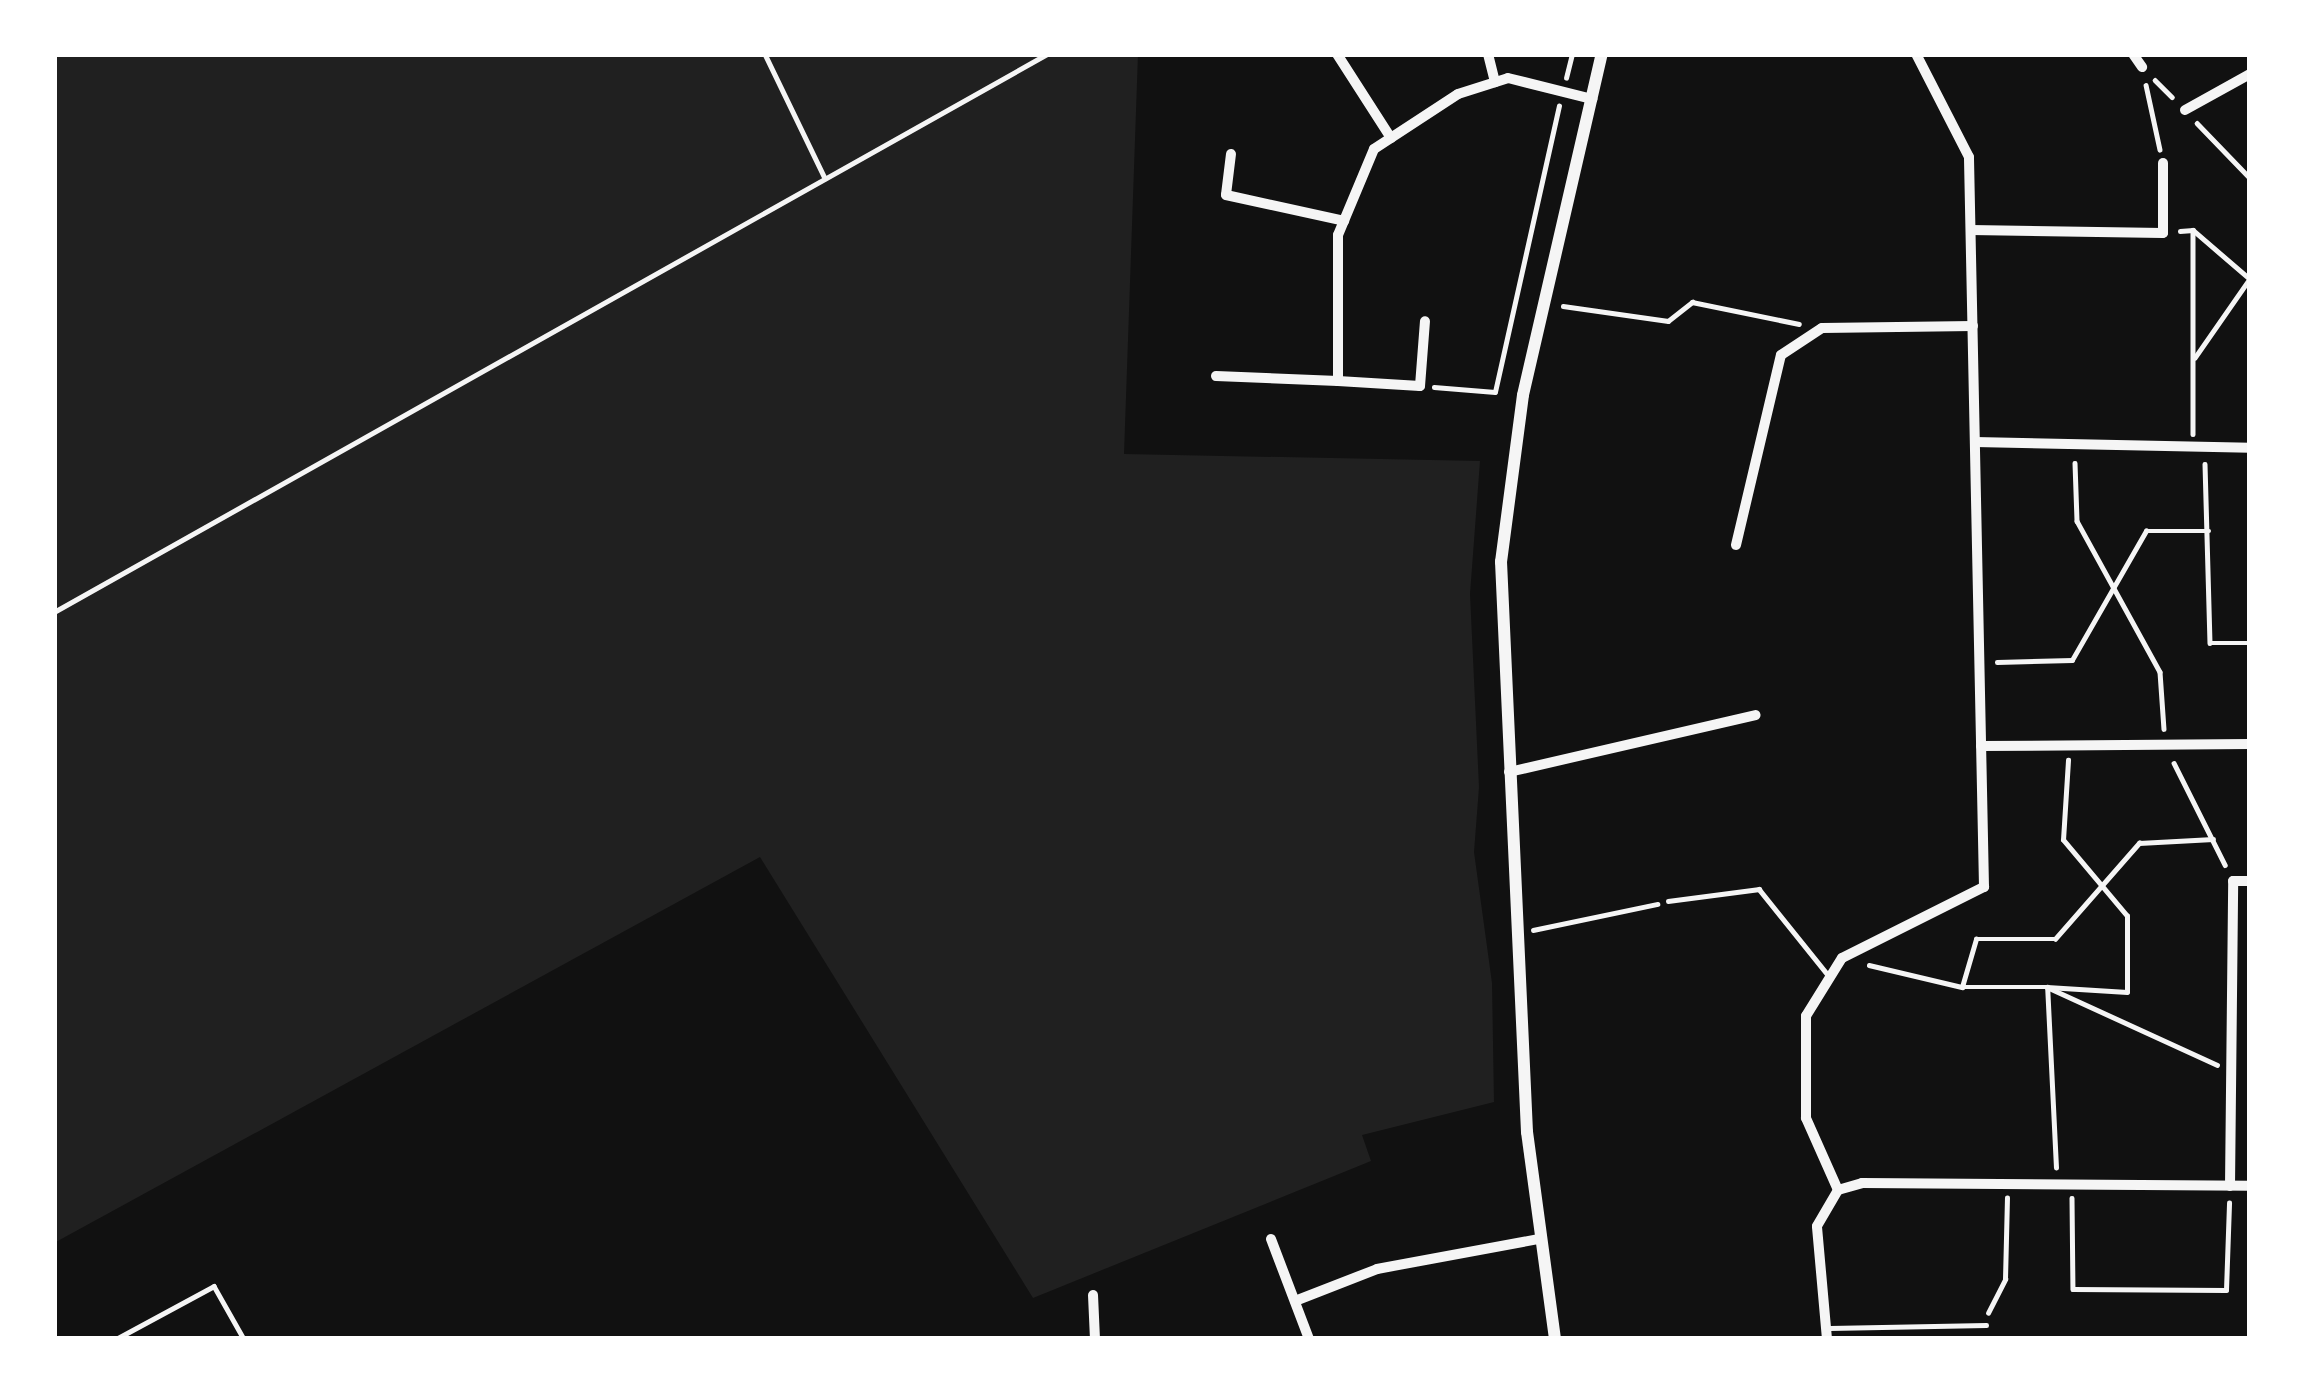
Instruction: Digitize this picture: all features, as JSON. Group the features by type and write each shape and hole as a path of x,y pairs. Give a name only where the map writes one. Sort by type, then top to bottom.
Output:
{"street":[{"path":"1337,54 1391,138"},
{"path":"1488,54 1495,82"},
{"path":"1555,1339 1539,1239 1516,934 1502,562 1542,303 1602,54"},
{"path":"1838,1190 1805,1118 1805,1016 1842,958 1984,887 1970,157 1916,54"},
{"path":"2133,54 2142,67"},
{"path":"2185,110 2250,74"},
{"path":"1338,381 1344,221 1374,149 1458,94 1508,78 1592,99"},
{"path":"1231,154 1226,195 1344,221"},
{"path":"1971,230 2163,232 2163,163"},
{"path":"1216,376 1420,386 1424,321"},
{"path":"1736,545 1781,355 1822,328 1973,326"},
{"path":"1975,442 2250,448"},
{"path":"1509,772 1756,715"},
{"path":"1981,746 2250,744"},
{"path":"2230,1186 2233,881 2250,881"},
{"path":"1827,1333 1817,1226 1838,1190 1862,1183 2250,1186"},
{"path":"1271,1239 1309,1339"},
{"path":"1295,1301 1377,1269 1539,1239"},
{"path":"1093,1295 1096,1339"}],"lane":[{"path":"1668,901 1760,889 1829,976"},
{"path":"116,1339 214,1286 244,1339"},
{"path":"1827,1333 1986,1324"}],"path":[{"path":"764,54 825,178"},
{"path":"54,612 1047,54"},
{"path":"1420,386 1495,392 1572,54"},
{"path":"2142,67 2163,163"},
{"path":"2163,232 2193,230 2250,279 2194,358"},
{"path":"2193,230 2194,358 2209,531 2210,643 2250,643"},
{"path":"1516,297 1668,321 1692,302 1822,328"},
{"path":"2074,447 2077,521 2110,593 2160,672 2165,745 2233,881"},
{"path":"1979,662 2072,660 2146,531 2209,531"},
{"path":"1842,958 1962,987 2127,992 2127,916 2063,840 2069,745"},
{"path":"1962,987 1976,939 2055,939 2139,844 2212,839"},
{"path":"1516,934 1668,901"},
{"path":"2047,987 2232,1071"},
{"path":"2047,987 2056,1169 2072,1169 2073,1289 2226,1291 2230,1186"},
{"path":"1986,1324 1990,1296 2005,1280 2008,1184"}],"shaded area":[{"path":"54,54 1138,54 1124,454 1480,461 1470,594 1479,787 1474,852 1492,983 1494,1102 1362,1135 1371,1161 1033,1298 760,857 54,1243"}]}
